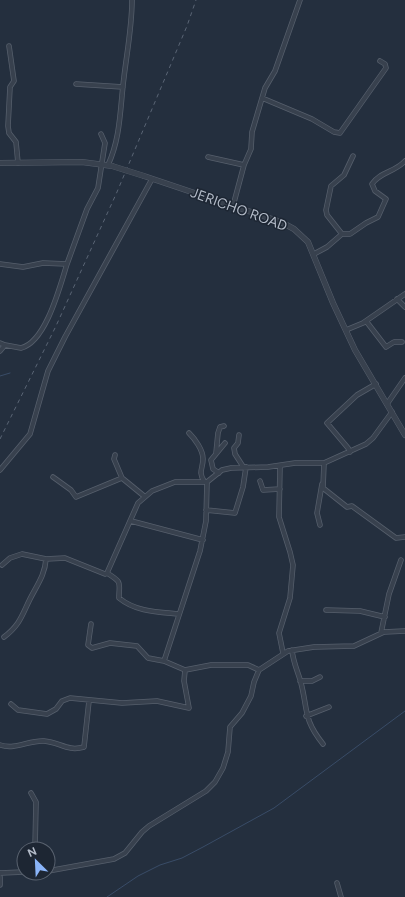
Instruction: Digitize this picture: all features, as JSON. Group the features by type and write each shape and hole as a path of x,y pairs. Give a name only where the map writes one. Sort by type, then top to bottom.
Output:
{"street":[{"path":"0,343 21,348 34,341 47,319 87,209 115,150 121,119 123,87 132,20 132,0"},
{"path":"233,206 244,165 251,149 252,132 265,88 275,71 300,0"},
{"path":"9,46 14,81 10,87 8,126 10,133 16,142 18,163"},
{"path":"262,98 312,119 334,132 340,133 386,68 385,64 380,61"},
{"path":"76,84 123,87"},
{"path":"101,134 105,143 107,165"},
{"path":"342,234 327,215 326,210 331,186 344,175 353,156"},
{"path":"208,157 244,165"},
{"name":"JERICHO ROAD","path":"0,163 58,161 107,165 233,206 294,229 308,242 333,303 355,350 404,432"},
{"path":"314,254 327,247 342,234 350,234 366,222 378,217 386,199 375,191 372,184 379,176 405,162"},
{"path":"0,470 30,434 48,371 65,337 152,179"},
{"path":"0,264 23,267 43,263 67,264"},
{"path":"346,330 366,321 405,294"},
{"path":"397,299 405,307"},
{"path":"366,321 386,347 394,342 402,342"},
{"path":"0,351 5,345"},
{"path":"387,404 405,378"},
{"path":"350,452 327,423 357,395 376,384"},
{"path":"107,573 138,503 144,496 170,484 205,481 231,468 280,466 295,463 324,463 350,452 373,438 392,412"},
{"path":"216,453 218,433 220,427 224,426"},
{"path":"164,661 203,540 206,510 205,481 200,474 203,459 197,443 188,433"},
{"path":"206,510 236,513 245,467 235,454 234,448 238,443 239,435"},
{"path":"219,473 213,468 211,460 225,443"},
{"path":"115,455 114,459 122,478 144,496"},
{"path":"324,463 323,488 347,507 352,506 396,538 405,537"},
{"path":"280,466 279,517 293,565 290,598 280,633 283,653"},
{"path":"53,477 72,490 77,497 122,478"},
{"path":"320,525 318,520 318,501 323,478"},
{"path":"260,481 263,490 280,489"},
{"path":"131,521 203,540"},
{"path":"2,565 10,558 22,554 46,559 65,558 103,574 107,573 118,580 120,584 119,598 131,606 145,610 179,614"},
{"path":"4,637 12,631 23,617 29,601 44,574 46,559"},
{"path":"382,633 384,617 394,576 401,560"},
{"path":"326,610 360,611 384,617"},
{"path":"91,624 88,642 89,647 95,648 105,643 124,644 140,648 148,658 164,661 185,670 211,665 248,665 259,670"},
{"path":"56,870 114,859 124,853 149,826 206,791 215,782 223,768 228,752 230,727 249,701 259,670 283,653 292,650 326,646 354,646 382,633 405,630"},
{"path":"292,650 293,659 300,681 306,716 317,736 324,744"},
{"path":"11,704 18,710 47,714 56,709 62,701 70,698 89,701 157,701 189,708 184,681 185,670"},
{"path":"300,681 312,680 320,677"},
{"path":"0,745 12,747 43,741 74,750 84,747 89,701"},
{"path":"306,716 330,706"},
{"path":"30,793 36,802 35,841"},
{"path":"0,872 16,872"},
{"path":"0,877 0,885"},
{"path":"337,884 341,897"}],"waterway":[{"path":"0,376 10,373"},
{"path":"107,897 138,876 160,865 182,858 274,808 405,711"}],"railway":[{"path":"0,439 56,326 117,192 187,26 196,0"}]}
